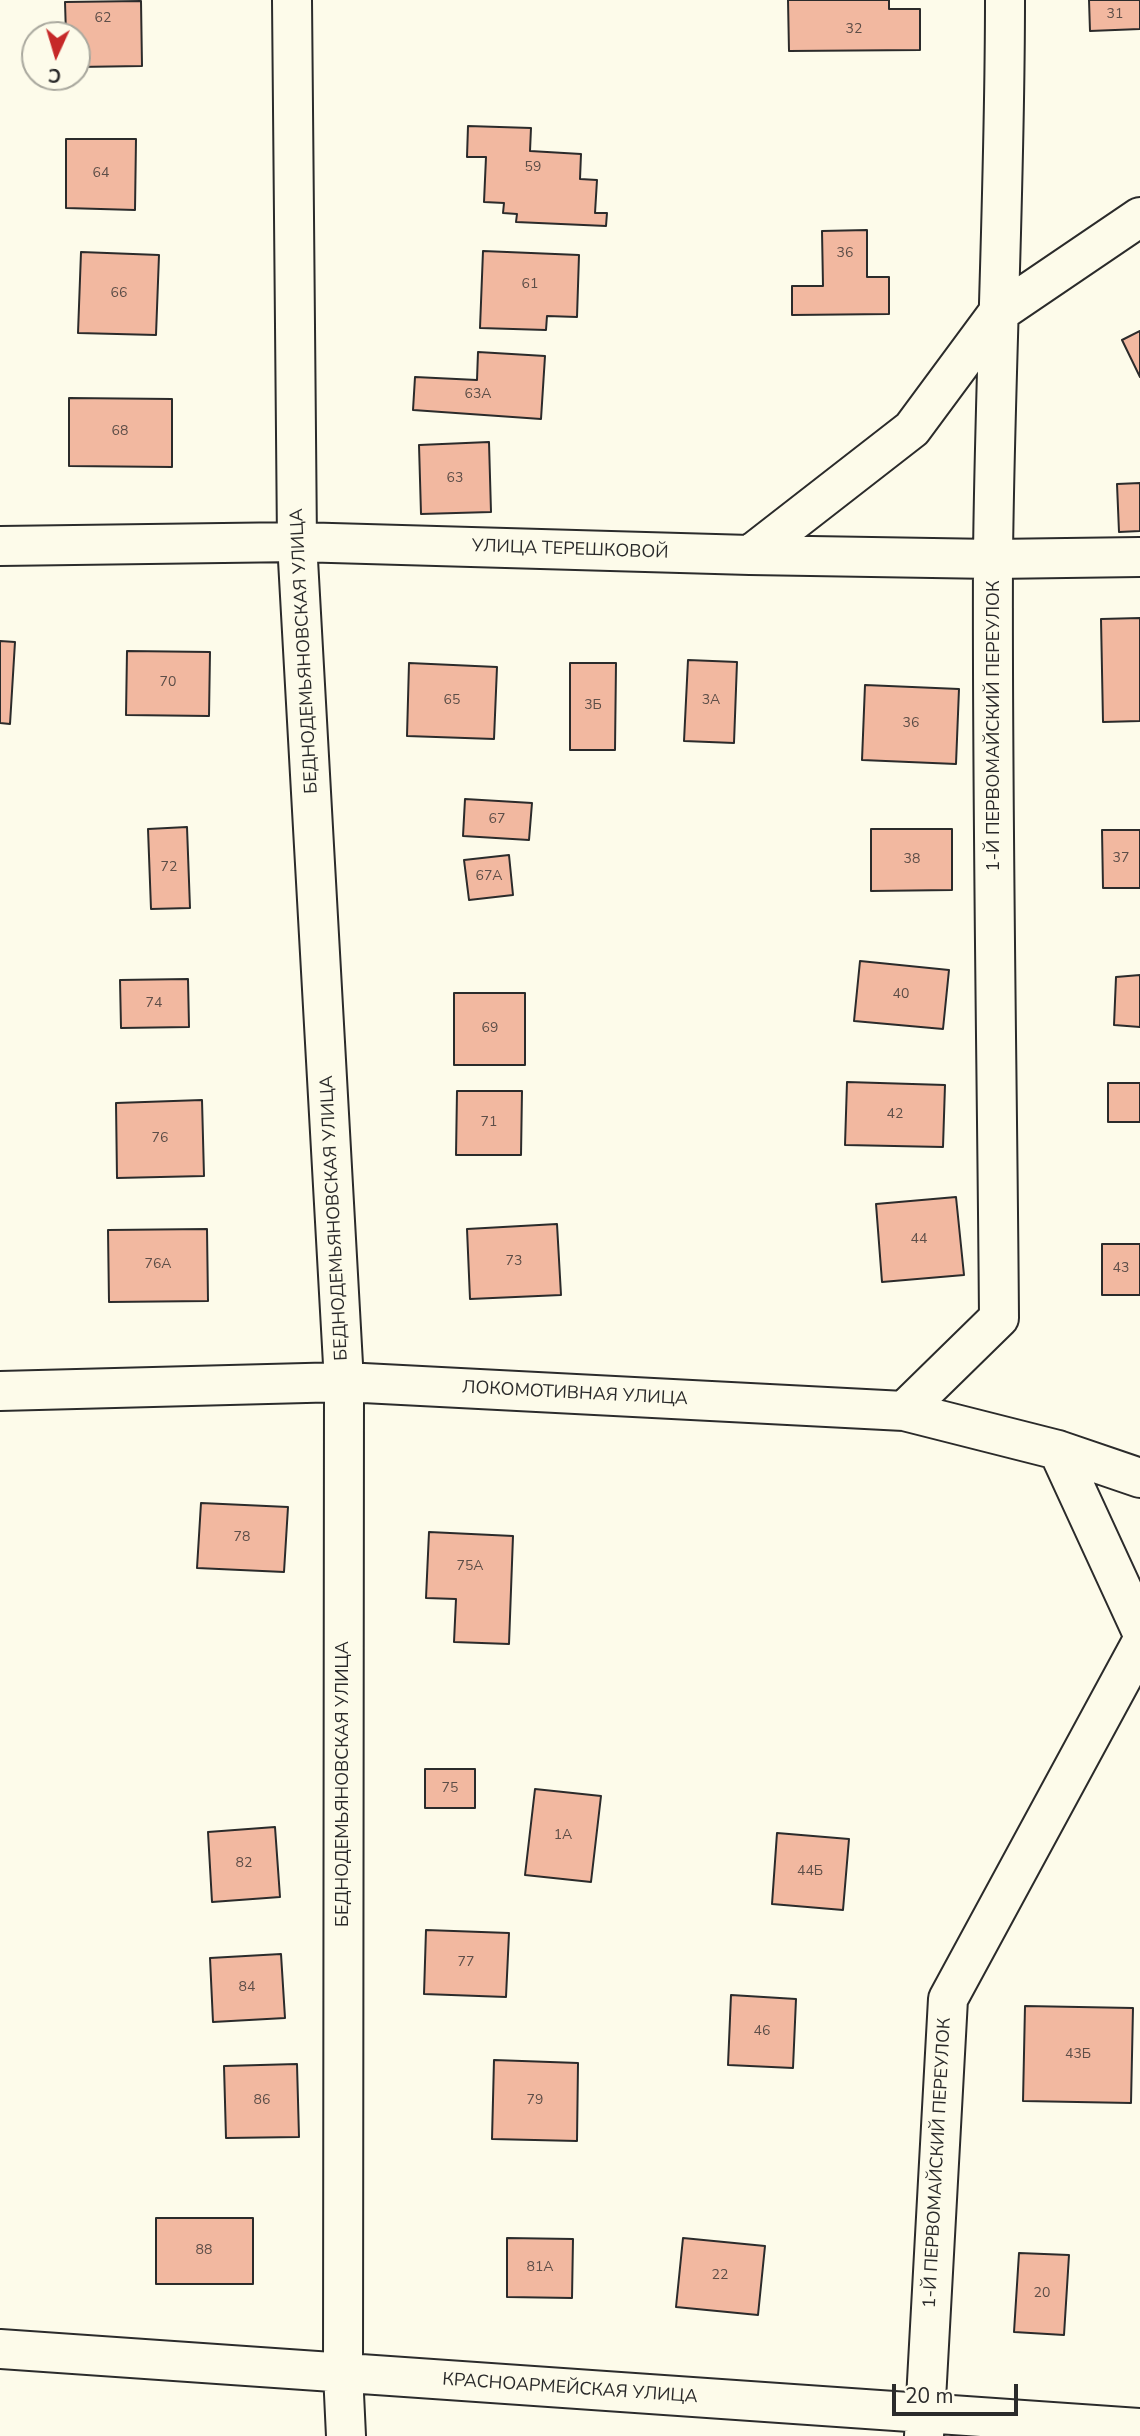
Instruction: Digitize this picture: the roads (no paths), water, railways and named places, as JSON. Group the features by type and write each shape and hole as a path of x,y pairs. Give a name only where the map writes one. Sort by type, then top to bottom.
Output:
{"street":[{"name":"БЕДНОДЕМЬЯНОВСКАЯ УЛИЦА","path":"292,0 298,542 344,1382 343,2373 346,2436"},
{"name":"1-Й ПЕРВОМАЙСКИЙ ПЕРЕУЛОК","path":"904,1411 999,1318 993,559 997,314 1005,148 1005,0"},
{"path":"750,555 912,429 997,314 1140,217"},
{"name":"УЛИЦА ТЕРЕШКОВОЙ","path":"0,545 298,542 750,555 993,559 1140,557"},
{"name":"ЛОКОМОТИВНАЯ УЛИЦА","path":"0,1391 344,1382 904,1411 1058,1450 1140,1478"},
{"path":"1058,1450 1140,1628"},
{"name":"1-Й ПЕРВОМАЙСКИЙ ПЕРЕУЛОК","path":"923,2425 948,1999 1140,1645"},
{"name":"КРАСНОАРМЕЙСКАЯ УЛИЦА","path":"0,2349 343,2373 923,2425 1140,2428"}]}
